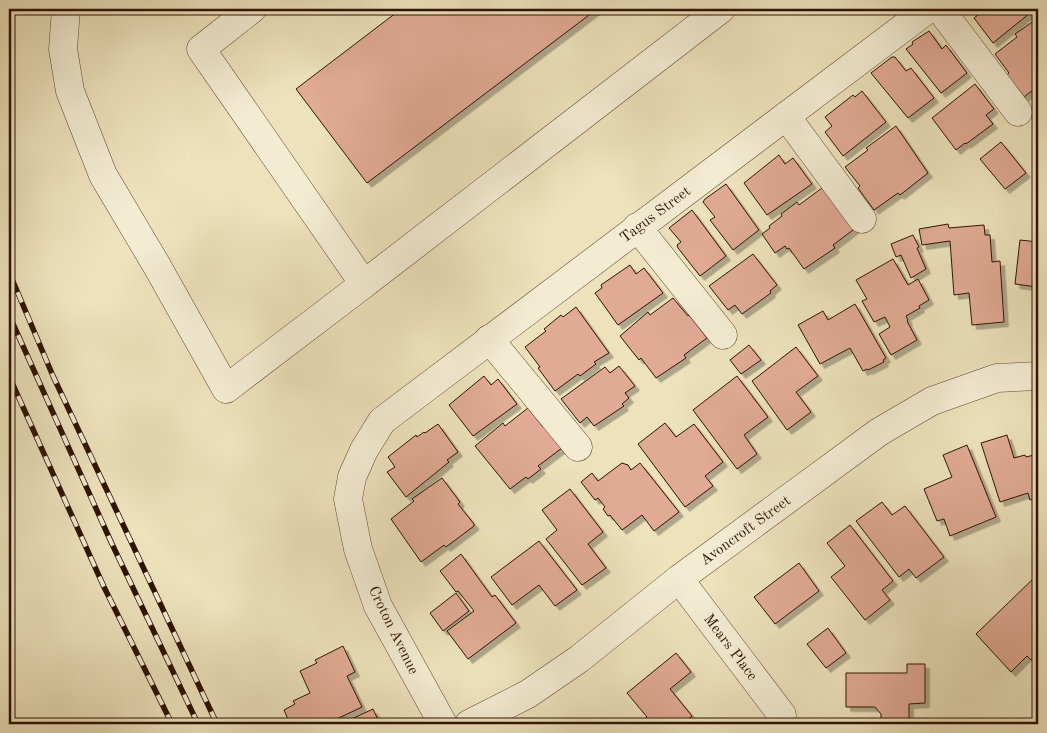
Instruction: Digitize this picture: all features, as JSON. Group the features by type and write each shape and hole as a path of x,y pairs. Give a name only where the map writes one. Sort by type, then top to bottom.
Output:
{"street":[{"path":"66,9 63,49 70,91 103,175 226,389 721,9"},
{"path":"252,9 201,49 364,284"},
{"name":"Tagus Street","path":"382,421 928,9"},
{"path":"940,9 1018,112"},
{"path":"786,116 862,220"},
{"path":"637,228 723,335"},
{"path":"489,339 578,447"},
{"name":"Avoncroft Street","path":"469,724 528,694 579,659 679,579 879,432 932,401 997,378 1038,376"},
{"name":"Croton Avenue","path":"382,421 364,450 352,477 348,499 358,549 378,606 443,724"},
{"name":"Mears Place","path":"679,579 782,715"}],"building":[{"path":"401,9 597,9 367,183 296,89"},
{"path":"979,9 1035,9 993,43 974,18 982,12"},
{"path":"1038,18 1038,86 1024,97 1007,75 1009,73 995,54 1017,37 1015,34"},
{"path":"929,31 942,49 946,45 967,73 941,93 906,49 913,44 912,42"},
{"path":"892,57 895,57 906,71 911,68 934,98 908,118 871,73"},
{"path":"975,84 994,109 986,115 993,124 956,150 932,118"},
{"path":"862,91 886,122 843,156 825,132 832,126 825,117 853,95 855,97"},
{"path":"896,126 928,173 900,195 898,193 874,210 858,188 860,186 845,167 868,150 866,148"},
{"path":"1001,142 1026,173 1005,189 980,159"},
{"path":"779,155 785,164 793,158 812,184 767,215 744,183"},
{"path":"830,182 861,224 833,245 835,248 804,269 789,248 787,249 785,246 775,253 762,234 782,216 781,214 797,202 799,205"},
{"path":"726,184 759,230 733,250 710,220 715,217 703,202"},
{"path":"692,210 726,256 700,276 678,248 677,245 681,242 669,228"},
{"path":"948,224 949,228 984,225 985,235 990,235 992,262 1000,261 1004,322 972,325 969,293 954,295 950,241 922,245 919,229"},
{"path":"913,235 926,269 911,278 901,255 896,257 891,244"},
{"path":"1020,240 1038,242 1038,319 1034,319 1037,287 1015,284"},
{"path":"753,254 777,285 770,291 771,293 742,314 735,305 728,310 709,286"},
{"path":"893,259 908,285 918,279 929,300 906,316 917,340 891,355 879,334 890,327 885,317 874,322 862,301 867,299 856,280"},
{"path":"630,265 636,274 644,268 663,293 618,325 595,293 602,288 601,285"},
{"path":"673,298 707,338 684,355 686,358 656,378 641,358 639,360 620,336 648,312 650,315"},
{"path":"855,304 886,358 883,360 884,362 863,371 850,348 820,364 798,325 823,311 828,320"},
{"path":"576,307 609,353 594,362 596,364 580,376 578,374 555,391 525,347 546,331 544,329 561,315 563,317"},
{"path":"749,345 761,360 741,374 730,360"},
{"path":"796,347 818,376 796,392 811,412 787,430 752,381"},
{"path":"619,366 635,386 625,393 629,398 622,404 624,406 594,426 587,417 580,423 561,399 605,367 610,373"},
{"path":"484,376 491,385 498,379 517,404 473,436 449,405"},
{"path":"737,376 768,417 744,435 757,454 737,469 693,410"},
{"path":"528,408 562,448 538,466 541,469 510,489 475,446 503,423 505,426"},
{"path":"665,423 676,437 694,424 723,462 705,476 713,486 685,507 638,444"},
{"path":"438,424 458,452 447,460 449,462 406,497 387,472 395,467 388,457 416,435 417,437 425,433"},
{"path":"1007,435 1014,458 1038,454 1038,502 1037,498 1030,500 1028,493 1000,502 981,443"},
{"path":"967,445 996,517 950,536 944,519 937,521 924,489 952,477 943,455"},
{"path":"622,463 628,465 631,470 640,463 679,512 654,531 642,515 622,530 610,515 608,516 603,509 605,507 598,498 595,500 581,482 592,473 598,481"},
{"path":"442,478 460,502 458,504 474,526 446,547 444,545 421,562 391,519 414,501 412,499"},
{"path":"570,489 603,532 588,544 606,568 582,585 546,539 557,530 542,510"},
{"path":"882,502 892,515 905,506 944,557 916,578 909,569 899,577 856,521"},
{"path":"850,525 893,581 882,590 890,600 865,620 831,577 845,566 827,543"},
{"path":"539,541 577,590 555,606 539,585 512,605 491,577"},
{"path":"461,554 492,597 495,595 516,623 468,659 447,631 474,611 440,571"},
{"path":"799,563 819,591 775,624 754,597"},
{"path":"1035,577 1038,581 1038,654 1031,660 1027,656 1011,672 976,634"},
{"path":"456,593 469,611 443,631 430,613"},
{"path":"828,628 846,653 826,668 807,644"},
{"path":"343,646 355,672 347,676 362,707 326,724 304,724 302,721 290,724 284,710 295,704 293,701 310,693 300,671 317,663 315,660"},
{"path":"676,653 691,672 670,689 692,716 682,724 639,724 647,717 627,693"},
{"path":"907,664 925,664 925,703 909,704 909,724 881,724 881,714 875,707 846,707 846,673 907,673"},
{"path":"373,709 380,724 341,724"}],"railway":[{"path":"9,272 53,376 217,724"},
{"path":"9,315 112,544 198,724"},
{"path":"9,376 104,587 172,724"}]}
